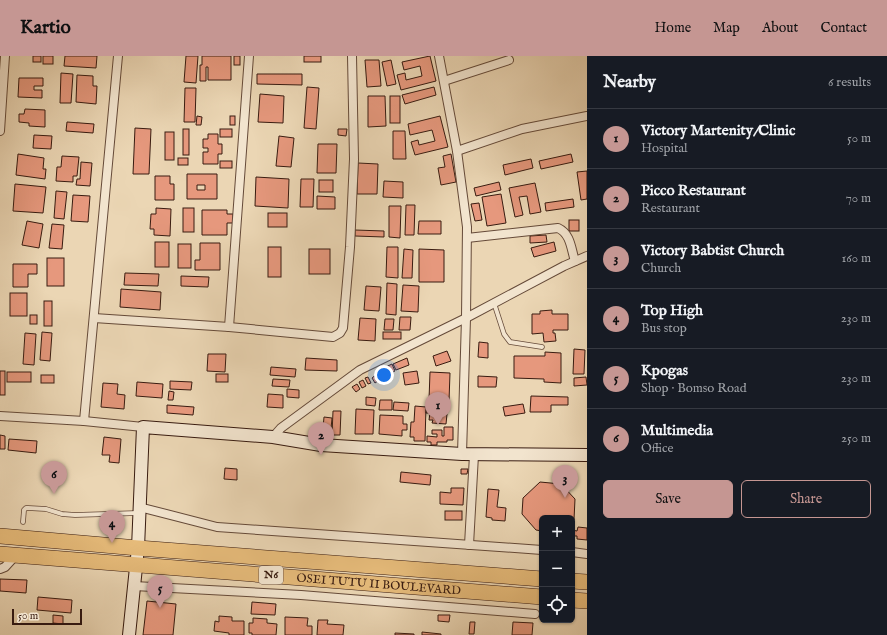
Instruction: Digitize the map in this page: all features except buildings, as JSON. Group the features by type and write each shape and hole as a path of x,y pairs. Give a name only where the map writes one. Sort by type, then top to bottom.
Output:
{"highway":[{"name":"OSEI TUTU II BOULEVARD","path":"0,536 539,579"},
{"name":"OSEI TUTU II BOULEVARD","path":"0,554 539,597"},
{"path":"575,581 587,582"},
{"path":"575,600 587,601"}],"street":[{"path":"0,131 5,56"},
{"path":"84,421 118,56"},
{"path":"229,327 249,56"},
{"path":"94,318 333,336 340,333 343,328 350,247 354,159 352,56"},
{"path":"439,56 457,151 467,227 466,318 469,545"},
{"path":"444,81 509,60"},
{"path":"457,151 522,129 587,116"},
{"path":"467,238 558,228 568,234 575,262"},
{"path":"273,437 281,428 360,370 587,256"},
{"path":"0,416 84,421 273,437 321,445 468,455 587,455"},
{"path":"129,635 138,548 143,427"},
{"path":"139,510 217,527 539,550"},
{"path":"575,552 587,554"},
{"path":"0,569 5,567 16,555"},
{"path":"134,586 301,595 535,614"}],"lane":[{"path":"494,303 504,334 510,342 542,347"},
{"path":"23,522 24,510 28,508 46,509 62,514 75,515 139,510"}],"place":[{"name":"Victory Martenity/Clinic","path":"438,425"},
{"name":"Picco Restaurant","path":"321,455"},
{"name":"Multimedia","path":"54,494"},
{"name":"Victory Babtist Church","path":"565,498"},
{"name":"Top High","path":"112,543"},
{"name":"Kpogas","path":"160,608"}]}
